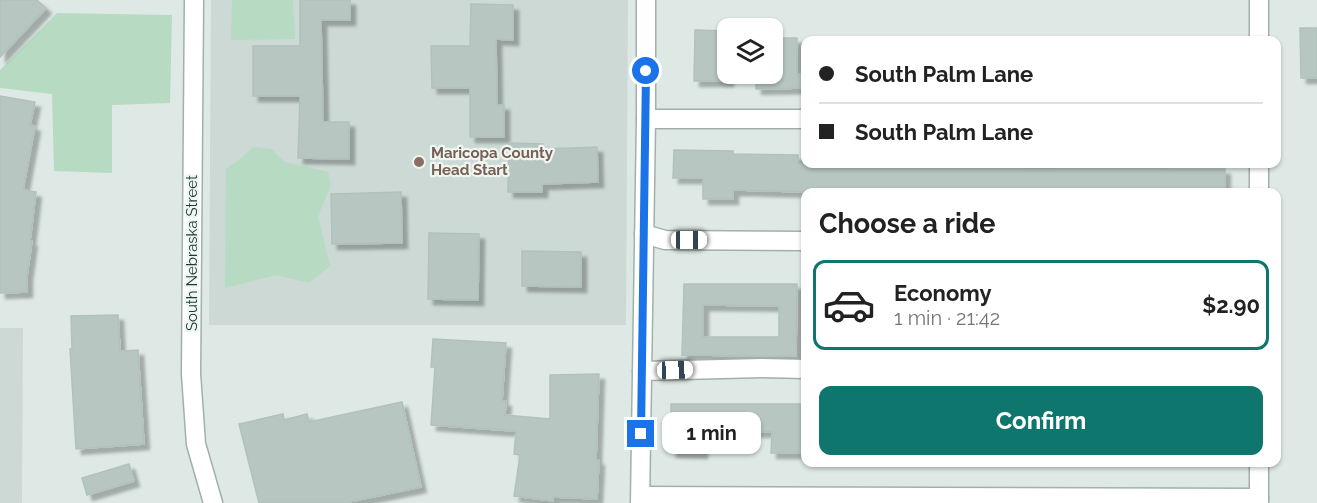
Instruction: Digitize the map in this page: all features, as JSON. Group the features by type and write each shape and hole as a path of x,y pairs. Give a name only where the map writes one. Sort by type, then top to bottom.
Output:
{"street":[{"name":"South Nebraska Street","path":"194,0 191,374 196,444 213,503"},
{"path":"646,0 641,500 1259,501 1259,467"},
{"path":"1259,0 1259,36"},
{"path":"646,119 801,119"},
{"path":"1259,168 1259,188"},
{"path":"644,234 665,240 801,241"},
{"path":"642,371 801,369"}],"shaded area":[{"name":"Maricopa County Head Start","path":"211,0 628,0 626,325 209,325"},
{"path":"0,328 23,328 22,503 0,503"}],"green space":[{"path":"232,0 293,0 295,39 231,40"},
{"path":"57,13 172,15 170,103 112,105 112,173 54,171 52,94 0,88 0,70"},
{"path":"253,147 272,149 285,162 328,172 331,185 318,217 330,266 309,283 276,275 225,288 226,169"}],"building":[{"path":"0,0 37,0 46,8 0,57"},
{"path":"300,0 350,0 350,20 321,20 323,122 349,122 349,159 298,158 300,96 253,96 253,46 300,46"},
{"path":"471,4 513,5 513,40 496,39 497,105 504,105 504,137 470,137 470,88 432,88 431,46 470,46"},
{"path":"1300,28 1317,28 1317,78 1301,78"},
{"path":"695,30 717,31 717,81 694,81"},
{"path":"783,38 797,38 797,74 801,74 801,88 756,89 756,84 783,84"},
{"path":"0,96 35,102 30,125 35,126 23,190 36,192 27,292 0,293"},
{"path":"509,143 543,144 543,149 597,147 598,182 542,184 542,192 508,192"},
{"path":"674,150 733,151 733,154 798,155 798,164 801,164 801,168 1225,169 1225,188 801,188 801,192 733,190 733,199 703,199 703,178 673,178"},
{"path":"401,192 402,243 332,244 331,194"},
{"path":"429,233 479,234 478,300 428,299"},
{"path":"522,251 581,252 581,287 522,286"},
{"path":"684,284 797,284 796,356 682,355","holes":["703,305 779,306 779,337 703,337"]},
{"path":"118,315 120,351 138,350 144,444 76,449 70,349 72,349 71,316"},
{"path":"433,339 506,343 502,401 506,401 505,415 550,419 550,375 599,374 597,499 553,497 553,501 514,496 520,455 514,454 516,431 431,425 435,367 431,367"},
{"path":"402,402 421,487 344,503 259,503 239,424 283,414 284,420 307,414 309,422"},
{"path":"671,404 801,404 801,453 771,453 772,432 731,431 702,432 702,453 671,452"},
{"path":"129,464 134,481 87,495 82,478"}],"place":[{"name":"Maricopa County Head Start","path":"419,162"}],"route":[{"path":"641,434 646,71"}]}
